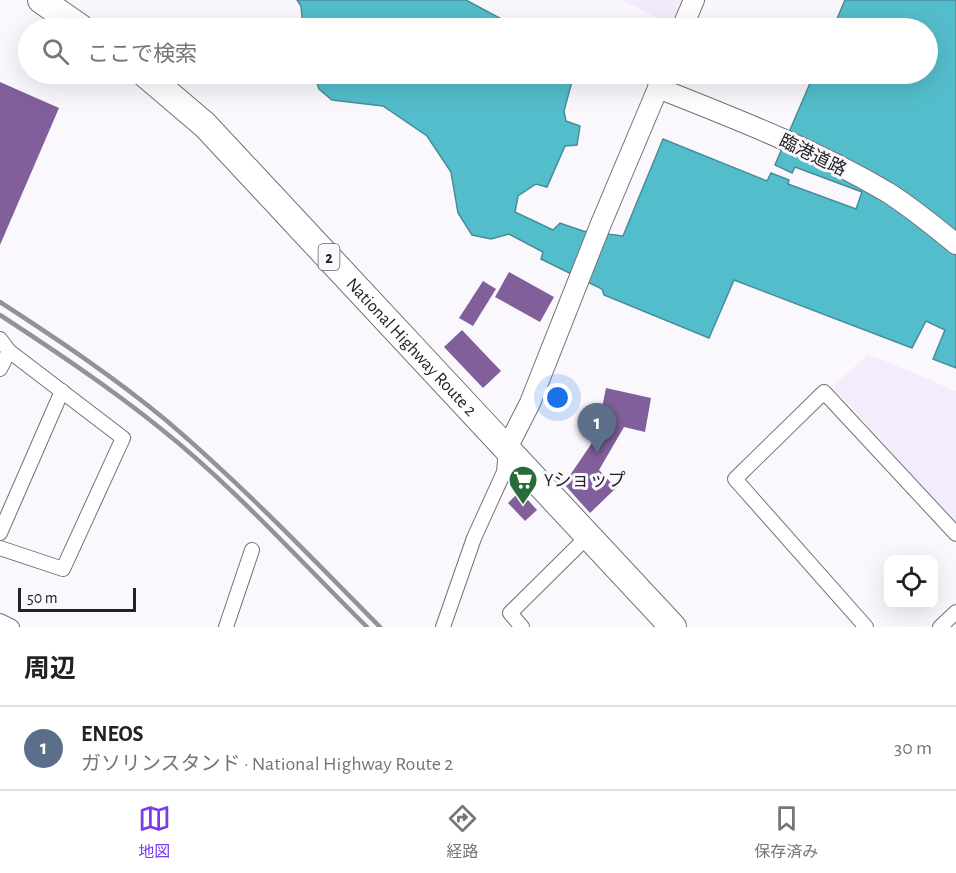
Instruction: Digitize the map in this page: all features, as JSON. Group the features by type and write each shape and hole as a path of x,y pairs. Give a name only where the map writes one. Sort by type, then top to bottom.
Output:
{"highway":[{"path":"41,0 67,18"},
{"name":"National Highway Route 2","path":"157,84 205,125 673,627"}],"street":[{"path":"686,18 694,0"},
{"path":"443,627 474,538 504,472 507,448 530,403 600,226 660,84"},
{"name":"臨港道路","path":"667,84 833,162 888,193 930,222 956,244"},
{"path":"0,339 9,351 123,438 63,569 0,548"},
{"path":"0,369 9,351"},
{"path":"0,533 62,391"},
{"path":"866,627 735,478 824,392 956,534"},
{"path":"522,627 510,613 588,536"},
{"path":"226,627 252,550"},
{"path":"940,627 956,612"},
{"path":"0,621 12,627"}],"shaded area":[{"path":"622,0 681,0 675,18 658,18"},
{"path":"868,354 956,391 956,523 833,387"}],"water":[{"path":"297,0 466,0 499,18 302,18 301,6"},
{"path":"845,0 956,0 956,368 933,359 945,330 926,321 912,348 734,280 709,338 604,295 602,289 541,259 543,252 509,234 491,239 472,235 458,213 451,172 427,136 383,106 332,100 319,89 317,84 571,84 564,111 566,121 580,126 577,145 565,146 547,187 536,184 518,196 515,212 553,230 560,223 583,231 623,236 663,139 767,181 771,173 789,180 788,184 856,209 862,192 795,167 792,173 775,165 810,84 938,84 938,18 837,18"}],"building":[{"path":"0,82 59,108 0,245"},
{"path":"509,272 554,297 540,322 495,297"},
{"path":"483,281 496,289 473,326 459,318"},
{"path":"462,330 501,371 483,388 444,347"},
{"path":"606,388 651,398 645,432 624,427 599,470 616,488 590,513 564,484 596,437"},
{"name":"Yショップ","path":"520,491 537,510 525,521 508,503"}],"railway":[{"path":"0,302 85,359 167,421 249,496 380,627"},
{"path":"0,315 141,413 187,451 240,499 367,627"}],"place":[{"name":"ENEOS","path":"597,453"},
{"name":"Yショップ","path":"523,506"}]}
